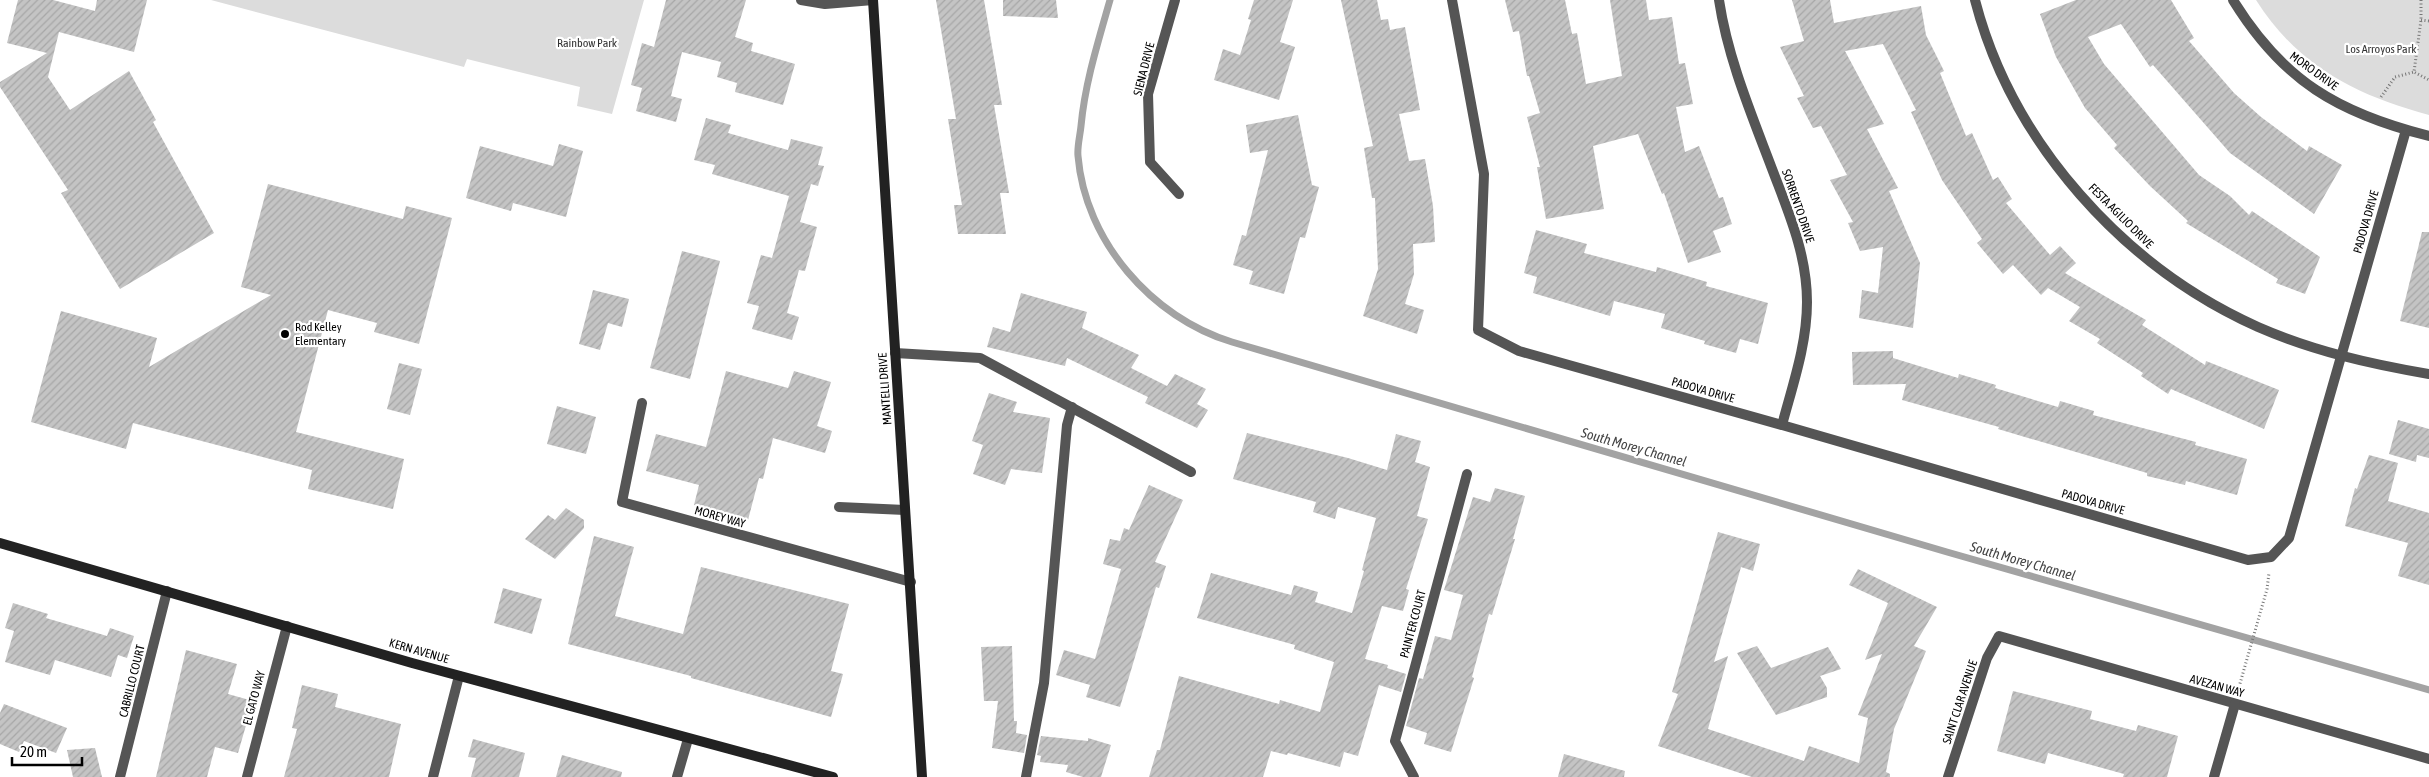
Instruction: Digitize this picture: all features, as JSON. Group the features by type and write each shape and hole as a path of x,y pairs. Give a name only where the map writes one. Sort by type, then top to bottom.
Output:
{"street":[{"path":"801,0 825,4 873,0"},
{"name":"MANTELLI DRIVE","path":"873,0 922,777"},
{"name":"SIENA DRIVE","path":"1175,0 1148,94 1150,162 1179,194"},
{"name":"PADOVA DRIVE","path":"1452,0 1484,174 1478,330 1519,351 1782,424 2248,560 2272,557 2289,538 2406,130"},
{"name":"SORRENTO DRIVE","path":"1719,0 1745,96 1796,229 1804,264 1807,301 1805,338 1782,424"},
{"name":"FESTA AGILIO DRIVE","path":"1975,0 2001,71 2030,127 2061,171 2098,213 2146,258 2194,293 2259,327 2341,357 2429,374"},
{"name":"MORO DRIVE","path":"2232,0 2252,31 2272,55 2301,80 2348,109 2406,130 2429,136"},
{"path":"895,353 980,358 1072,406 1191,472"},
{"name":"MOREY WAY","path":"642,403 622,502 911,582"},
{"path":"1026,777 1044,683 1067,425 1072,406"},
{"name":"PAINTER COURT","path":"1414,777 1394,741 1467,474"},
{"path":"839,507 905,510"},
{"name":"KERN AVENUE","path":"0,544 459,676 832,777"},
{"name":"CABRILLO COURT","path":"120,777 167,591"},
{"name":"EL GATO WAY","path":"247,777 287,626"},
{"name":"AVEZAN WAY","path":"1998,636 2429,759"},
{"name":"SAINT CLAR AVENUE","path":"1948,777 1987,658 1998,636"},
{"path":"432,777 459,676"},
{"path":"2214,777 2235,704"},
{"path":"677,777 688,739"}],"path":[{"path":"2414,72 2421,20 2421,0"},
{"path":"2421,20 2429,21"},
{"path":"2381,97 2395,77 2414,72 2429,80"},
{"path":"2235,704 2267,590 2272,557"}],"green space":[{"name":"Rainbow Park","path":"211,0 644,0 612,114 577,106 580,87 467,59 464,67"},
{"name":"Los Arroyos Park","path":"2256,0 2429,0 2429,115 2377,98 2330,75 2290,43 2272,23"}],"building":[{"path":"18,0 53,0 95,11 97,0 147,0 134,52 59,32 48,77 70,110 129,71 156,120 153,122 214,233 120,289 61,193 68,190 0,87 0,82 47,53 7,43"},
{"path":"666,0 746,0 735,37 753,43 751,51 795,64 783,105 735,92 737,83 717,77 721,62 682,52 671,96 682,99 676,122 636,111 642,88 631,85 642,43 654,47"},
{"path":"936,0 984,0 1002,105 994,105 1009,193 1000,193 1006,234 958,234 954,205 962,205 948,119 956,119"},
{"path":"1003,0 1056,0 1058,18 1003,16"},
{"path":"1254,0 1293,0 1280,42 1295,47 1279,100 1214,80 1223,49 1240,55 1251,20 1248,19"},
{"path":"1341,0 1377,0 1381,20 1388,19 1390,30 1405,27 1420,110 1399,114 1409,161 1425,159 1433,206 1435,242 1413,244 1414,274 1405,304 1424,310 1417,334 1363,316 1378,269 1375,198 1372,198 1364,148 1373,146"},
{"path":"1505,0 1565,0 1572,34 1577,33 1586,84 1622,76 1610,0 1646,0 1649,20 1672,17 1679,64 1685,63 1693,104 1676,107 1685,152 1699,146 1719,198 1723,197 1732,224 1713,231 1721,252 1688,263 1664,193 1662,194 1638,134 1593,146 1604,209 1546,219 1537,167 1540,167 1527,117 1540,113 1529,76 1527,76 1519,31 1513,32"},
{"path":"1792,0 1830,0 1834,23 1921,6 1926,35 1944,71 1940,73 1966,136 1972,133 1993,180 1998,177 2012,199 2006,203 2050,255 2060,246 2076,263 2065,273 2146,320 2142,325 2205,365 2206,361 2279,390 2264,429 2171,389 2168,394 2141,376 2143,373 2097,343 2100,339 2069,321 2080,307 2048,288 2041,295 2013,265 2003,274 1977,243 1982,239 1942,180 1911,112 1916,110 1883,44 1845,51 1884,124 1867,129 1898,188 1889,191 1920,263 1913,328 1859,318 1862,290 1878,293 1883,247 1860,251 1848,223 1853,222 1830,180 1847,175 1821,126 1813,128 1797,98 1804,96 1780,47 1804,41"},
{"path":"2076,0 2171,0 2194,38 2189,41 2234,93 2261,117 2307,151 2309,146 2342,165 2314,214 2230,153 2153,65 2150,67 2121,24 2088,37 2104,64 2199,175 2230,196 2249,215 2252,211 2320,257 2305,294 2276,283 2278,279 2186,223 2188,221 2150,186 2114,148 2117,145 2085,108 2056,57 2040,14"},
{"path":"1298,115 1312,185 1319,187 1305,238 1300,237 1284,294 1249,284 1253,271 1233,265 1242,235 1246,236 1268,150 1250,153 1246,125"},
{"path":"706,118 731,125 728,133 788,150 791,139 823,147 818,165 824,166 818,186 811,184 800,222 817,227 805,271 799,270 787,313 799,317 792,340 752,329 759,306 747,303 761,255 772,258 789,196 712,174 715,165 694,160"},
{"path":"559,144 583,151 566,217 513,203 511,211 466,198 480,146 553,166"},
{"path":"268,184 403,219 406,206 452,218 419,344 374,332 377,323 328,310 296,432 404,459 393,509 308,489 312,470 133,423 126,449 31,422 61,311 157,338 149,367 271,295 241,287"},
{"path":"1536,230 1587,244 1584,253 1656,272 1657,267 1707,282 1706,286 1768,303 1758,344 1740,339 1736,353 1704,344 1705,341 1661,328 1665,314 1614,301 1610,316 1533,293 1537,277 1524,273"},
{"path":"2422,232 2429,232 2429,328 2400,321"},
{"path":"682,251 720,261 690,379 650,368"},
{"path":"593,290 629,299 622,327 608,323 600,350 579,344"},
{"path":"1021,293 1087,312 1082,328 1139,355 1131,368 1167,386 1175,374 1206,389 1197,404 1208,410 1197,428 1145,403 1148,397 1067,358 1065,366 987,347 993,327 1010,332"},
{"path":"1893,351 1893,358 1958,378 1959,374 1996,385 1995,388 2058,407 2060,401 2094,411 2093,415 2196,442 2195,445 2247,459 2237,495 2186,481 2185,485 2147,476 2147,473 1998,429 1999,427 1902,400 1906,384 1853,385 1852,352"},
{"path":"399,363 422,369 410,415 387,409"},
{"path":"726,371 788,388 794,371 831,382 817,426 832,431 825,453 773,438 763,479 759,478 748,520 694,505 699,485 646,471 656,434 706,447"},
{"path":"989,393 1017,402 1013,412 1050,418 1042,473 1011,469 1005,485 973,474 983,445 972,441"},
{"path":"557,406 596,417 586,454 547,444"},
{"path":"2398,420 2429,429 2429,458 2417,455 2416,462 2389,454"},
{"path":"1247,433 1348,458 1387,470 1396,434 1421,441 1415,462 1430,467 1417,516 1428,519 1406,589 1409,590 1403,611 1382,606 1365,659 1388,665 1387,668 1406,674 1401,692 1379,685 1358,756 1344,752 1340,767 1288,753 1287,755 1271,751 1263,777 1149,777 1157,750 1160,750 1179,676 1279,704 1280,700 1320,712 1334,662 1294,649 1295,645 1197,618 1211,573 1291,595 1294,585 1318,592 1315,602 1352,613 1364,571 1362,570 1376,518 1338,507 1335,519 1313,512 1316,502 1233,479"},
{"path":"2369,455 2398,463 2388,501 2429,513 2429,585 2398,576 2408,543 2345,526 2355,488 2357,489"},
{"path":"1149,485 1183,500 1155,562 1166,566 1159,588 1156,587 1120,707 1086,697 1090,685 1056,675 1064,650 1095,659 1121,569 1103,564 1110,539 1120,541 1124,528 1129,530"},
{"path":"1495,488 1525,496 1513,539 1515,539 1492,615 1489,614 1472,677 1474,678 1451,752 1424,744 1427,733 1406,726 1419,678 1423,679 1435,636 1451,640 1463,595 1444,590 1473,497 1490,502"},
{"path":"566,508 584,520 584,528 555,559 525,539 548,515 555,520"},
{"path":"1718,532 1760,544 1753,571 1741,567 1714,662 1728,656 1708,729 1804,761 1809,746 1859,763 1868,718 1858,715 1882,654 1865,660 1888,603 1849,585 1858,569 1937,607 1914,646 1926,651 1894,729 1886,772 1890,774 1890,777 1752,777 1658,746 1678,694 1672,692"},
{"path":"594,536 634,547 615,616 683,634 701,567 849,604 831,671 843,674 831,717 691,678 691,676 568,644"},
{"path":"503,588 542,599 532,634 494,623"},
{"path":"13,603 48,614 46,618 107,636 110,628 134,636 127,658 118,655 111,677 55,660 50,675 5,662 14,631 5,628"},
{"path":"1012,646 1014,721 1017,721 1016,733 1027,735 1024,753 992,748 998,701 984,701 981,647"},
{"path":"1757,646 1771,668 1828,647 1841,669 1820,676 1827,688 1827,697 1776,715 1737,653"},
{"path":"186,650 237,664 228,694 253,701 238,753 215,747 207,777 156,777"},
{"path":"302,685 338,694 335,707 401,724 389,777 284,777 297,729 292,728"},
{"path":"2013,691 2092,711 2090,719 2136,731 2138,725 2178,736 2167,777 2123,777 2124,774 2048,753 2045,764 1997,751"},
{"path":"4,704 67,728 56,753 24,741 19,752 0,744 0,713"},
{"path":"1041,736 1088,741 1088,738 1111,745 1101,777 1083,777 1066,772 1068,765 1040,762 1041,756 1037,755"},
{"path":"473,739 525,753 519,777 471,777 476,758 468,757"},
{"path":"95,748 102,777 73,777 67,750"},
{"path":"1564,754 1625,771 1624,777 1558,777"},
{"path":"562,755 622,772 621,777 556,777"}],"waterway":[{"name":"South Morey Channel","path":"1110,0 1092,63 1083,110 1078,145 1083,187 1094,218 1109,246 1128,272 1150,295 1175,315 1203,331 1232,342 1947,552 2429,690"}],"place":[{"name":"Rod Kelley Elementary","path":"285,334"}]}
